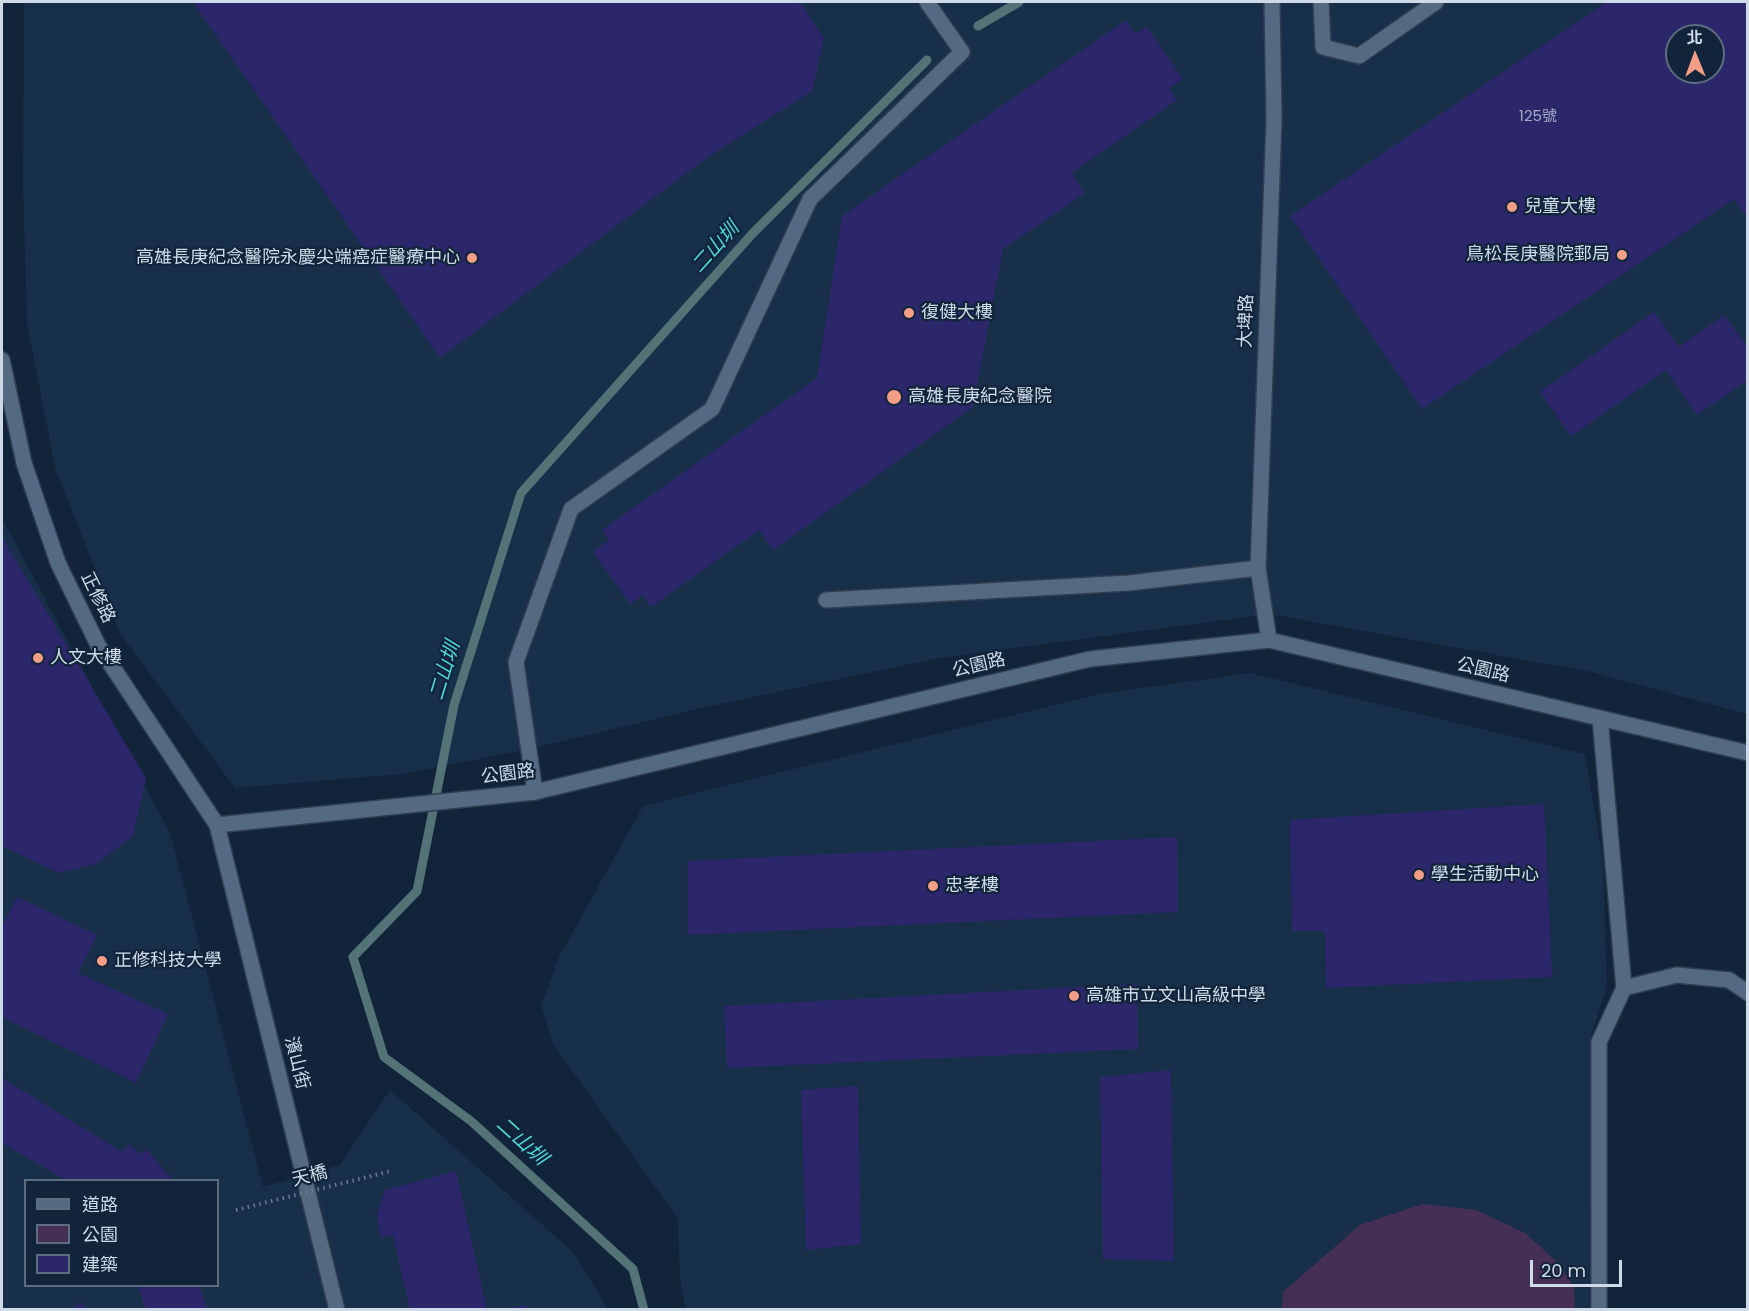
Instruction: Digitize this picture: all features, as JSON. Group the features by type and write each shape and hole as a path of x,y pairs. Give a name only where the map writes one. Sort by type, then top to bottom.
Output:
{"street":[{"path":"535,792 516,662 571,509 712,409 810,199 962,52 927,2"},
{"name":"大埤路","path":"1269,640 1258,568 1274,119 1272,2"},
{"path":"1321,2 1323,47 1359,56 1436,2"},
{"name":"正修路","path":"2,360 24,463 58,563 98,645 217,825"},
{"path":"826,600 1129,583 1258,568"},
{"name":"公園路","path":"217,825 535,792 1090,659 1269,640 1748,753"},
{"path":"1599,1310 1599,1042 1624,988 1600,718"},
{"name":"濱山街","path":"217,825 337,1310"},
{"path":"1624,988 1677,975 1729,980 1748,993"}],"path":[{"name":"天橋","path":"236,1210 391,1171"}],"shaded area":[{"name":"高雄長庚紀念醫院","path":"24,2 1747,2 1747,714 1591,672 1270,614 939,658 706,707 525,750 402,774 235,788 121,635 56,471 27,324 23,186"},
{"name":"正修科技大學","path":"2,518 170,833 263,1187 340,1165 390,1090 573,1252 608,1309 2,1309"},
{"name":"高雄市立文山高級中學","path":"1250,673 1585,754 1603,863 1607,986 1591,1036 1589,1309 686,1309 680,1279 678,1219 553,1044 541,1006 559,957 643,806 1099,694"}],"green space":[{"path":"1423,1204 1476,1210 1525,1233 1557,1262 1574,1287 1575,1309 1282,1309 1283,1292 1360,1225"}],"building":[{"name":"高雄長庚紀念醫院永慶尖端癌症醫療中心","path":"193,2 796,2 802,5 824,39 812,91 708,157 440,358"},
{"name":"兒童大樓","path":"1607,2 1748,2 1748,219 1734,199 1422,409 1290,216"},
{"name":"復健大樓","path":"1126,20 1135,34 1147,27 1183,79 1169,88 1177,100 1071,173 1085,193 1003,249 973,407 773,550 759,530 651,607 643,595 630,604 593,552 609,540 602,530 817,378 842,216"},
{"path":"1654,312 1679,347 1724,315 1748,348 1748,380 1697,415 1666,370 1571,436 1540,392"},
{"name":"人文大樓","path":"2,537 146,778 133,836 96,864 59,873 2,846"},
{"name":"學生活動中心","path":"1544,804 1552,977 1326,988 1325,931 1292,931 1290,820"},
{"name":"忠孝樓","path":"1177,837 1178,912 688,935 688,861"},
{"path":"17,897 97,935 78,973 168,1014 136,1083 2,1017 2,927"},
{"path":"1137,984 1138,1049 727,1068 724,1006"},
{"path":"1171,1070 1174,1261 1103,1259 1100,1077"},
{"path":"2,1078 122,1152 130,1144 139,1154 146,1149 172,1179 64,1179 2,1143"},
{"path":"858,1086 861,1244 806,1250 801,1090"},
{"path":"456,1171 487,1310 410,1310 393,1235 381,1238 377,1215 385,1190"},
{"path":"138,1287 199,1287 208,1310 146,1310"},
{"path":"80,1302 88,1310 72,1310"},
{"path":"526,1305 527,1310 510,1310 510,1308"}],"waterway":[{"name":"二山圳","path":"978,26 1019,2"},
{"name":"二山圳","path":"644,1310 633,1269 471,1121 384,1057 353,957 417,891 454,705 521,493 753,233 927,60"}],"place":[{"name":"兒童大樓","path":"1512,207"},
{"name":"鳥松長庚醫院郵局","path":"1622,255"},
{"name":"高雄長庚紀念醫院永慶尖端癌症醫療中心","path":"472,258"},
{"name":"復健大樓","path":"909,313"},
{"name":"高雄長庚紀念醫院","path":"894,397"},
{"name":"人文大樓","path":"38,658"},
{"name":"學生活動中心","path":"1419,875"},
{"name":"忠孝樓","path":"933,886"},
{"name":"正修科技大學","path":"102,961"},
{"name":"高雄市立文山高級中學","path":"1074,996"}]}
